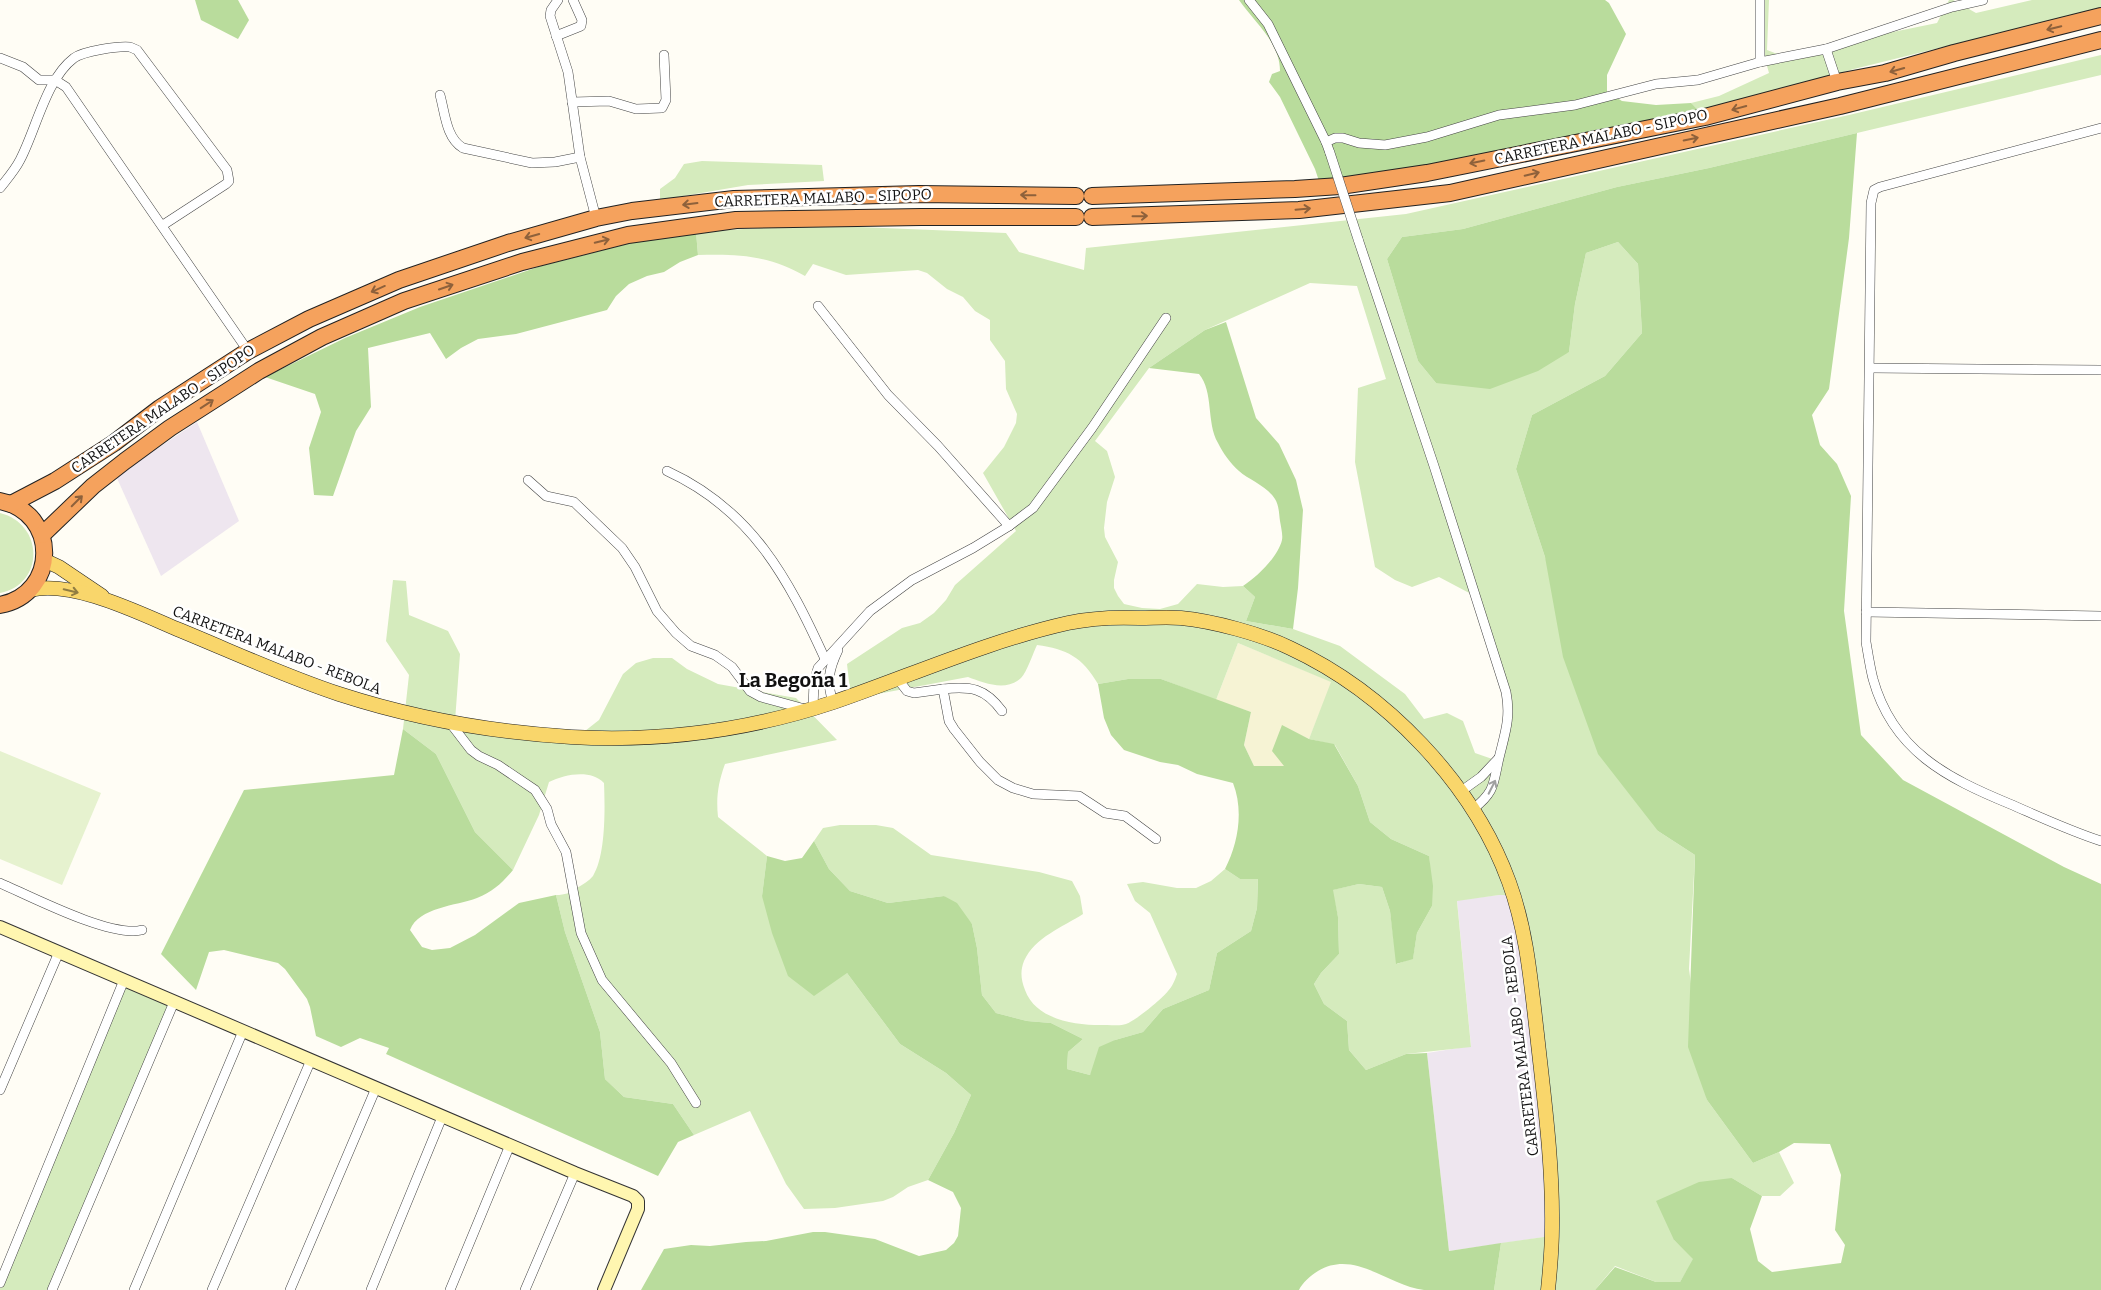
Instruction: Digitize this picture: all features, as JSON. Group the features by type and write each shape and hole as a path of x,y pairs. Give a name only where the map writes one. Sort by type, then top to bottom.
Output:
{"highway":[{"name":"CARRETERA MALABO - SIPOPO","path":"6,503 55,481 114,443 160,408 248,351 309,319 399,280 508,243 596,218 632,211 734,198 919,194 1084,196 1340,186 1417,174 1705,117 1837,82 1885,73 1954,53 2101,16"},
{"name":"CARRETERA MALABO - SIPOPO","path":"42,535 93,486 124,460 259,371 322,337 404,301 522,262 628,235 736,220 1084,217 1299,210 1450,193 1840,106 2101,40"},
{"path":"0,605 16,600 30,590 40,576 44,560 42,535 30,516 6,503"}],"main road":[{"name":"CARRETERA MALABO - REBOLA","path":"44,560 59,567 111,602"},
{"name":"CARRETERA MALABO - REBOLA","path":"30,590 41,587 55,588 111,602 332,692 395,712 452,724 513,732 576,737 677,736 741,726 833,702 896,678 1013,638 1073,622 1124,618 1184,618 1246,632 1288,647 1332,671 1384,708 1424,746 1473,809 1495,848 1510,884 1522,926 1530,969 1548,1135 1552,1229 1548,1290"}],"street":[{"path":"558,0 551,10 550,16 563,54 580,157 596,218"},
{"path":"556,36 581,26 582,20 573,0"},
{"path":"1249,0 1268,24 1326,142 1434,466 1506,692 1509,720 1498,760 1497,773 1492,788 1481,803 1473,809"},
{"path":"1760,0 1760,62"},
{"path":"1326,142 1335,138 1372,145 1409,141 1498,115 1575,105 1656,84 1698,80 1760,62 1826,49 1952,7 1983,0"},
{"path":"0,188 20,162 54,80 67,64 75,57 123,46 130,47 137,50 164,85 229,176 229,181 226,184 163,225"},
{"path":"1826,49 1837,82"},
{"path":"572,102 609,101 636,109 662,108 666,100 664,55"},
{"path":"0,58 23,67 39,80 46,82 54,80 66,87 163,225 248,351"},
{"path":"440,95 452,138 462,148 532,163 555,162 580,157"},
{"path":"2101,128 1889,184 1874,190 1871,203 1866,612 1866,642 1873,679 1883,706 1896,728 1915,751 1938,770 1965,786 2101,841"},
{"path":"818,306 888,395 938,446 1009,526"},
{"path":"528,480 546,496 574,502 622,548 635,567 657,611 676,633 691,646 715,655 732,667 750,691 761,698 810,709 814,676 825,659 870,611 885,598 912,580 973,548 1009,526 1033,508 1092,428 1166,318"},
{"path":"1870,368 2101,370"},
{"path":"667,471 707,492 761,543 781,573 825,659"},
{"path":"1866,612 2101,616"},
{"path":"833,702 829,689 829,670 840,645"},
{"path":"896,678 907,691 914,693 963,688 983,692 994,700 1002,711"},
{"path":"943,689 949,721 980,762 998,780 1013,788 1033,794 1079,796 1104,813 1125,816 1156,839"},
{"path":"452,724 471,750 498,765 535,790 547,810 551,824 566,852 581,933 602,980 671,1062 696,1103"},
{"path":"1460,792 1481,777 1498,760"},
{"path":"0,884 103,927 132,932 142,930"},
{"path":"0,927 510,1146 628,1193 638,1201 636,1215 604,1290"},
{"path":"0,1090 59,952"},
{"path":"0,1283 124,980"},
{"path":"52,1290 174,1002"},
{"path":"134,1290 243,1031"},
{"path":"212,1290 311,1060"},
{"path":"290,1290 376,1088"},
{"path":"371,1290 442,1116"},
{"path":"450,1290 510,1146"},
{"path":"525,1290 574,1173"}],"shaded area":[{"path":"197,422 239,521 161,576 116,476"},
{"path":"1238,643 1332,682 1309,739 1282,726 1285,766 1254,766 1244,745 1251,712 1216,700"},
{"path":"1514,895 1532,974 1551,1236 1449,1251 1427,1053 1471,1046 1457,900"}],"green space":[{"path":"195,0 238,0 249,20 238,39 201,20"},
{"path":"1239,0 1605,0 1609,3 1626,34 1607,75 1607,92 1622,101 1656,105 1691,103 1705,118 1491,165 1324,196 1315,169 1280,97 1269,82 1272,74 1280,71 1276,51 1265,33"},
{"path":"1756,0 1769,0 1767,50 1780,55 1937,23 1949,0 1953,0 1976,13 2032,0 2101,0 2101,8 1854,69 1696,113 1691,103 1719,96 1769,73 1757,30"},
{"path":"2101,55 2101,75 1709,168 1617,187 1463,229 1402,237 1387,259 1418,361 1436,383 1569,352 1575,304 1586,253 1618,242 1638,264 1642,333 1605,376 1532,415 1516,469 1545,557 1658,831 1695,855 1689,969 1707,1100 1753,1163 1779,1152 1794,1183 1780,1196 1762,1196 1732,1178 1674,1240 1694,1259 1680,1282 1656,1282 1615,1266 1595,1290 1494,1290 1501,1243 1551,1236 1549,1183 1514,895 1499,895 1457,901 1471,1047 1406,1054 1366,1070 1349,1050 1347,1021 1324,1004 1314,984 1321,973 1339,954 1338,917 1332,890 1359,884 1382,887 1390,911 1397,964 1413,958 1417,933 1432,906 1429,856 1391,839 1370,822 1358,786 1335,745 1309,739 1331,682 1238,643 1216,700 1161,679 1128,679 1098,684 1086,667 1073,656 1057,649 1037,645 1021,678 1009,685 995,685 968,677 851,699 847,664 902,628 920,623 934,613 946,600 955,585 1016,531 983,473 1004,447 1016,423 1017,414 1006,389 1005,361 990,340 990,320 975,311 963,297 947,289 927,273 918,270 846,275 813,264 805,276 779,264 753,257 698,255 696,232 810,225 1006,233 1019,252 1084,270 1086,248 1406,214 1849,115","holes":["1310,283 1357,286 1386,379 1358,388 1355,462 1375,567 1395,580 1412,587 1439,577 1473,595 1506,696 1498,761 1475,753 1463,721 1447,713 1424,719 1405,694 1340,646 1293,629 1246,621 1255,597 1243,586 1223,587 1197,584 1178,604 1160,609 1124,604 1114,588 1118,562 1105,537 1104,528 1107,502 1115,477 1107,451 1095,441 1149,368 1205,330"]},
{"path":"1857,133 1849,238 1829,389 1812,415 1820,445 1837,464 1851,496 1844,611 1861,735 1903,780 2064,867 2101,884 2101,1290 1595,1290 1615,1267 1656,1282 1680,1282 1693,1259 1674,1240 1656,1201 1699,1182 1732,1178 1762,1196 1750,1229 1758,1261 1772,1272 1841,1263 1845,1245 1835,1230 1841,1175 1830,1144 1794,1143 1779,1152 1753,1163 1707,1100 1688,1047 1695,855 1658,831 1598,754 1563,657 1545,557 1516,469 1532,415 1605,376 1642,333 1638,264 1618,242 1586,253 1575,304 1569,352 1538,371 1490,389 1436,383 1418,361 1387,259 1402,237 1463,229 1617,187 1709,168"},
{"path":"702,161 822,165 824,181 748,185 660,200 660,189 675,178 684,164"},
{"path":"696,232 698,255 680,262 664,272 647,276 629,284 616,296 607,310 516,334 478,339 446,359 430,333 368,348 371,407 356,431 333,496 314,495 309,448 321,412 315,394 265,377 345,338 420,307 541,266 635,242"},
{"path":"1226,322 1256,418 1279,444 1296,480 1303,510 1298,588 1293,629 1246,621 1255,597 1243,586 1266,566 1276,553 1282,540 1279,510 1276,501 1272,494 1239,471 1222,450 1214,435 1207,389 1199,374 1149,368 1205,330"},
{"path":"0,513 14,519 25,529 31,541 33,554 31,567 25,578 15,587 0,593"},
{"path":"393,580 406,581 409,615 448,631 460,654 455,721 585,731 599,720 623,674 636,663 653,658 672,658 687,669 718,684 796,698 837,740 725,764 718,790 718,817 767,856 762,896 847,973 900,1044 946,1073 971,1095 954,1133 928,1180 908,1187 883,1201 835,1208 804,1209 786,1184 750,1111 694,1135 673,1104 624,1097 605,1079 600,1032 565,932 556,895 570,892 586,882 593,876 597,867 604,831 604,783 585,774 570,775 549,782 539,815 513,870 475,832 436,754 403,729 409,675 386,641"},
{"path":"1128,679 1161,679 1251,712 1244,745 1254,766 1284,766 1272,751 1282,725 1309,739 1334,744 1358,786 1370,822 1391,839 1429,856 1433,886 1432,906 1417,933 1413,959 1396,964 1390,911 1382,887 1359,884 1333,890 1338,917 1339,954 1321,973 1314,984 1324,1004 1347,1021 1349,1050 1366,1070 1406,1054 1427,1053 1449,1251 1501,1243 1494,1290 1424,1290 1397,1282 1358,1266 1345,1264 1332,1265 1318,1271 1307,1279 1299,1290 641,1290 664,1249 691,1245 710,1246 766,1241 813,1232 825,1232 875,1239 919,1256 946,1250 954,1243 958,1236 961,1208 953,1192 928,1180 954,1133 971,1095 946,1073 900,1044 847,973 814,996 788,976 772,933 762,896 767,856 785,861 802,858 814,841 829,869 850,891 888,903 944,896 957,903 972,924 977,948 982,995 996,1013 1027,1021 1051,1023 1083,1039 1068,1052 1067,1069 1090,1075 1099,1047 1143,1032 1163,1009 1209,990 1217,953 1251,931 1257,908 1258,879 1240,879 1225,869 1230,859 1238,827 1239,816 1236,794 1233,783 1197,774 1178,765 1160,762 1124,750 1111,735 1104,718 1098,684"},
{"path":"403,729 436,754 475,832 513,870 488,893 468,901 439,908 421,916 410,930 422,947 432,950 450,948 475,935 519,903 556,895 565,932 600,1032 605,1079 624,1097 673,1104 694,1135 678,1142 658,1176 386,1054 389,1048 360,1038 341,1047 316,1036 307,999 285,969 278,963 224,950 209,952 196,990 161,954 244,790 394,775"},
{"path":"0,751 101,793 62,885 0,859"},
{"path":"840,825 876,825 893,828 931,855 1039,872 1072,881 1080,896 1083,914 1050,933 1035,945 1024,961 1022,979 1025,990 1039,1009 1048,1015 1072,1023 1096,1025 1126,1024 1160,999 1172,985 1177,974 1150,913 1135,901 1127,884 1143,882 1177,888 1196,888 1211,881 1225,869 1240,879 1258,878 1257,908 1251,931 1217,953 1209,990 1163,1009 1143,1032 1115,1040 1090,1075 1067,1069 1068,1052 1083,1039 1051,1023 1027,1021 996,1013 982,995 977,948 972,924 944,896 888,903 850,891 829,869 814,841 823,828"},
{"path":"124,987 168,1006 49,1290 0,1290 0,1281"}],"district":[{"name":"La Begoña 1","path":"793,680"}]}
